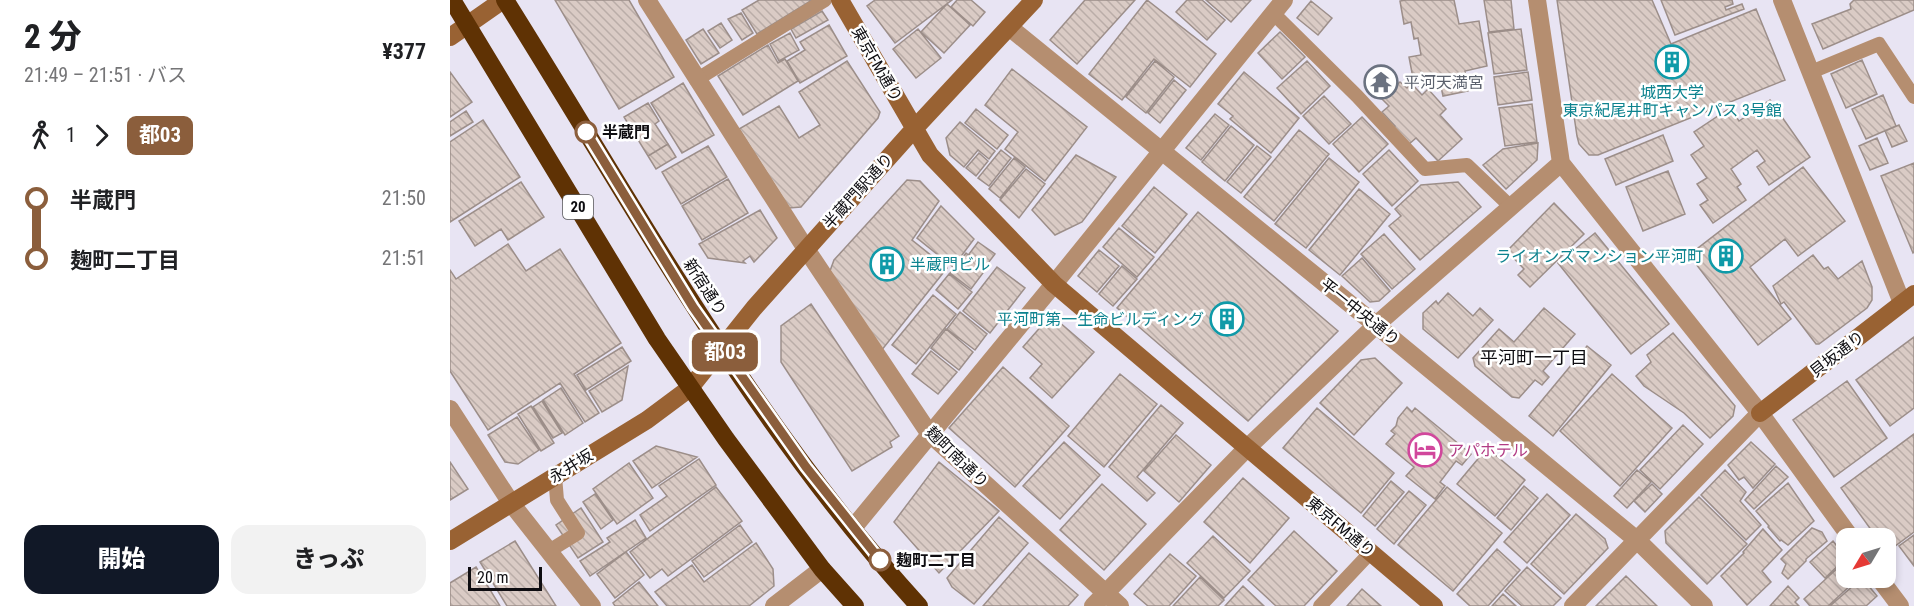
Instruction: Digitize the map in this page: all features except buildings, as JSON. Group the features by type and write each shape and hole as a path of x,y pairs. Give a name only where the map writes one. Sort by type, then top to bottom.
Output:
{"highway":[{"name":"20","path":"452,0 657,339 822,569 855,606"},
{"name":"新宿通り","path":"504,0 693,307 806,467 853,528 920,606"}],"street":[{"path":"450,37 504,0"},
{"name":"麹町南通り","path":"647,0 696,80 929,434 1099,600 1120,606"},
{"name":"東京FM通り","path":"840,0 930,155 1054,284 1434,606"},
{"path":"1538,0 1561,162 1760,413 1844,528"},
{"path":"1782,0 1908,299"},
{"name":"半蔵門駅通り","path":"690,388 754,308 914,129 1009,27 1029,2"},
{"path":"853,528 1279,6"},
{"name":"平一中央通り","path":"1009,27 1638,541 1704,606"},
{"path":"1099,600 1246,449 1376,325 1561,162"},
{"name":"貝坂通り","path":"1760,413 1908,299"},
{"name":"永井坂","path":"450,541 647,420 690,388"},
{"path":"450,409 511,503 592,606"},
{"path":"1574,606 1760,413"},
{"path":"774,606 822,569"},
{"path":"1886,588 1900,606"}],"lane":[{"path":"696,80 825,0"},
{"path":"1279,6 1425,170 1467,165 1510,207"},
{"path":"1811,72 1879,44 1914,97"},
{"path":"549,552 579,533 557,500 555,476"},
{"path":"1320,606 1371,552"}],"bus line":[{"name":"都03","path":"586,132 693,307 806,467 880,560"}],"place":[{"name":"城西大学 東京紀尾井町キャンパス 3号館","path":"1672,62"},
{"name":"平河天満宮","path":"1381,82"},
{"name":"半蔵門","path":"586,132"},
{"name":"ライオンズマンション平河町","path":"1726,256"},
{"name":"半蔵門ビル","path":"887,264"},
{"name":"平河町第一生命ビルディング","path":"1227,319"},
{"name":"アパホテル","path":"1425,450"},
{"name":"麹町二丁目","path":"880,560"}],"district":[{"name":"平河町一丁目","path":"1534,357"}]}
